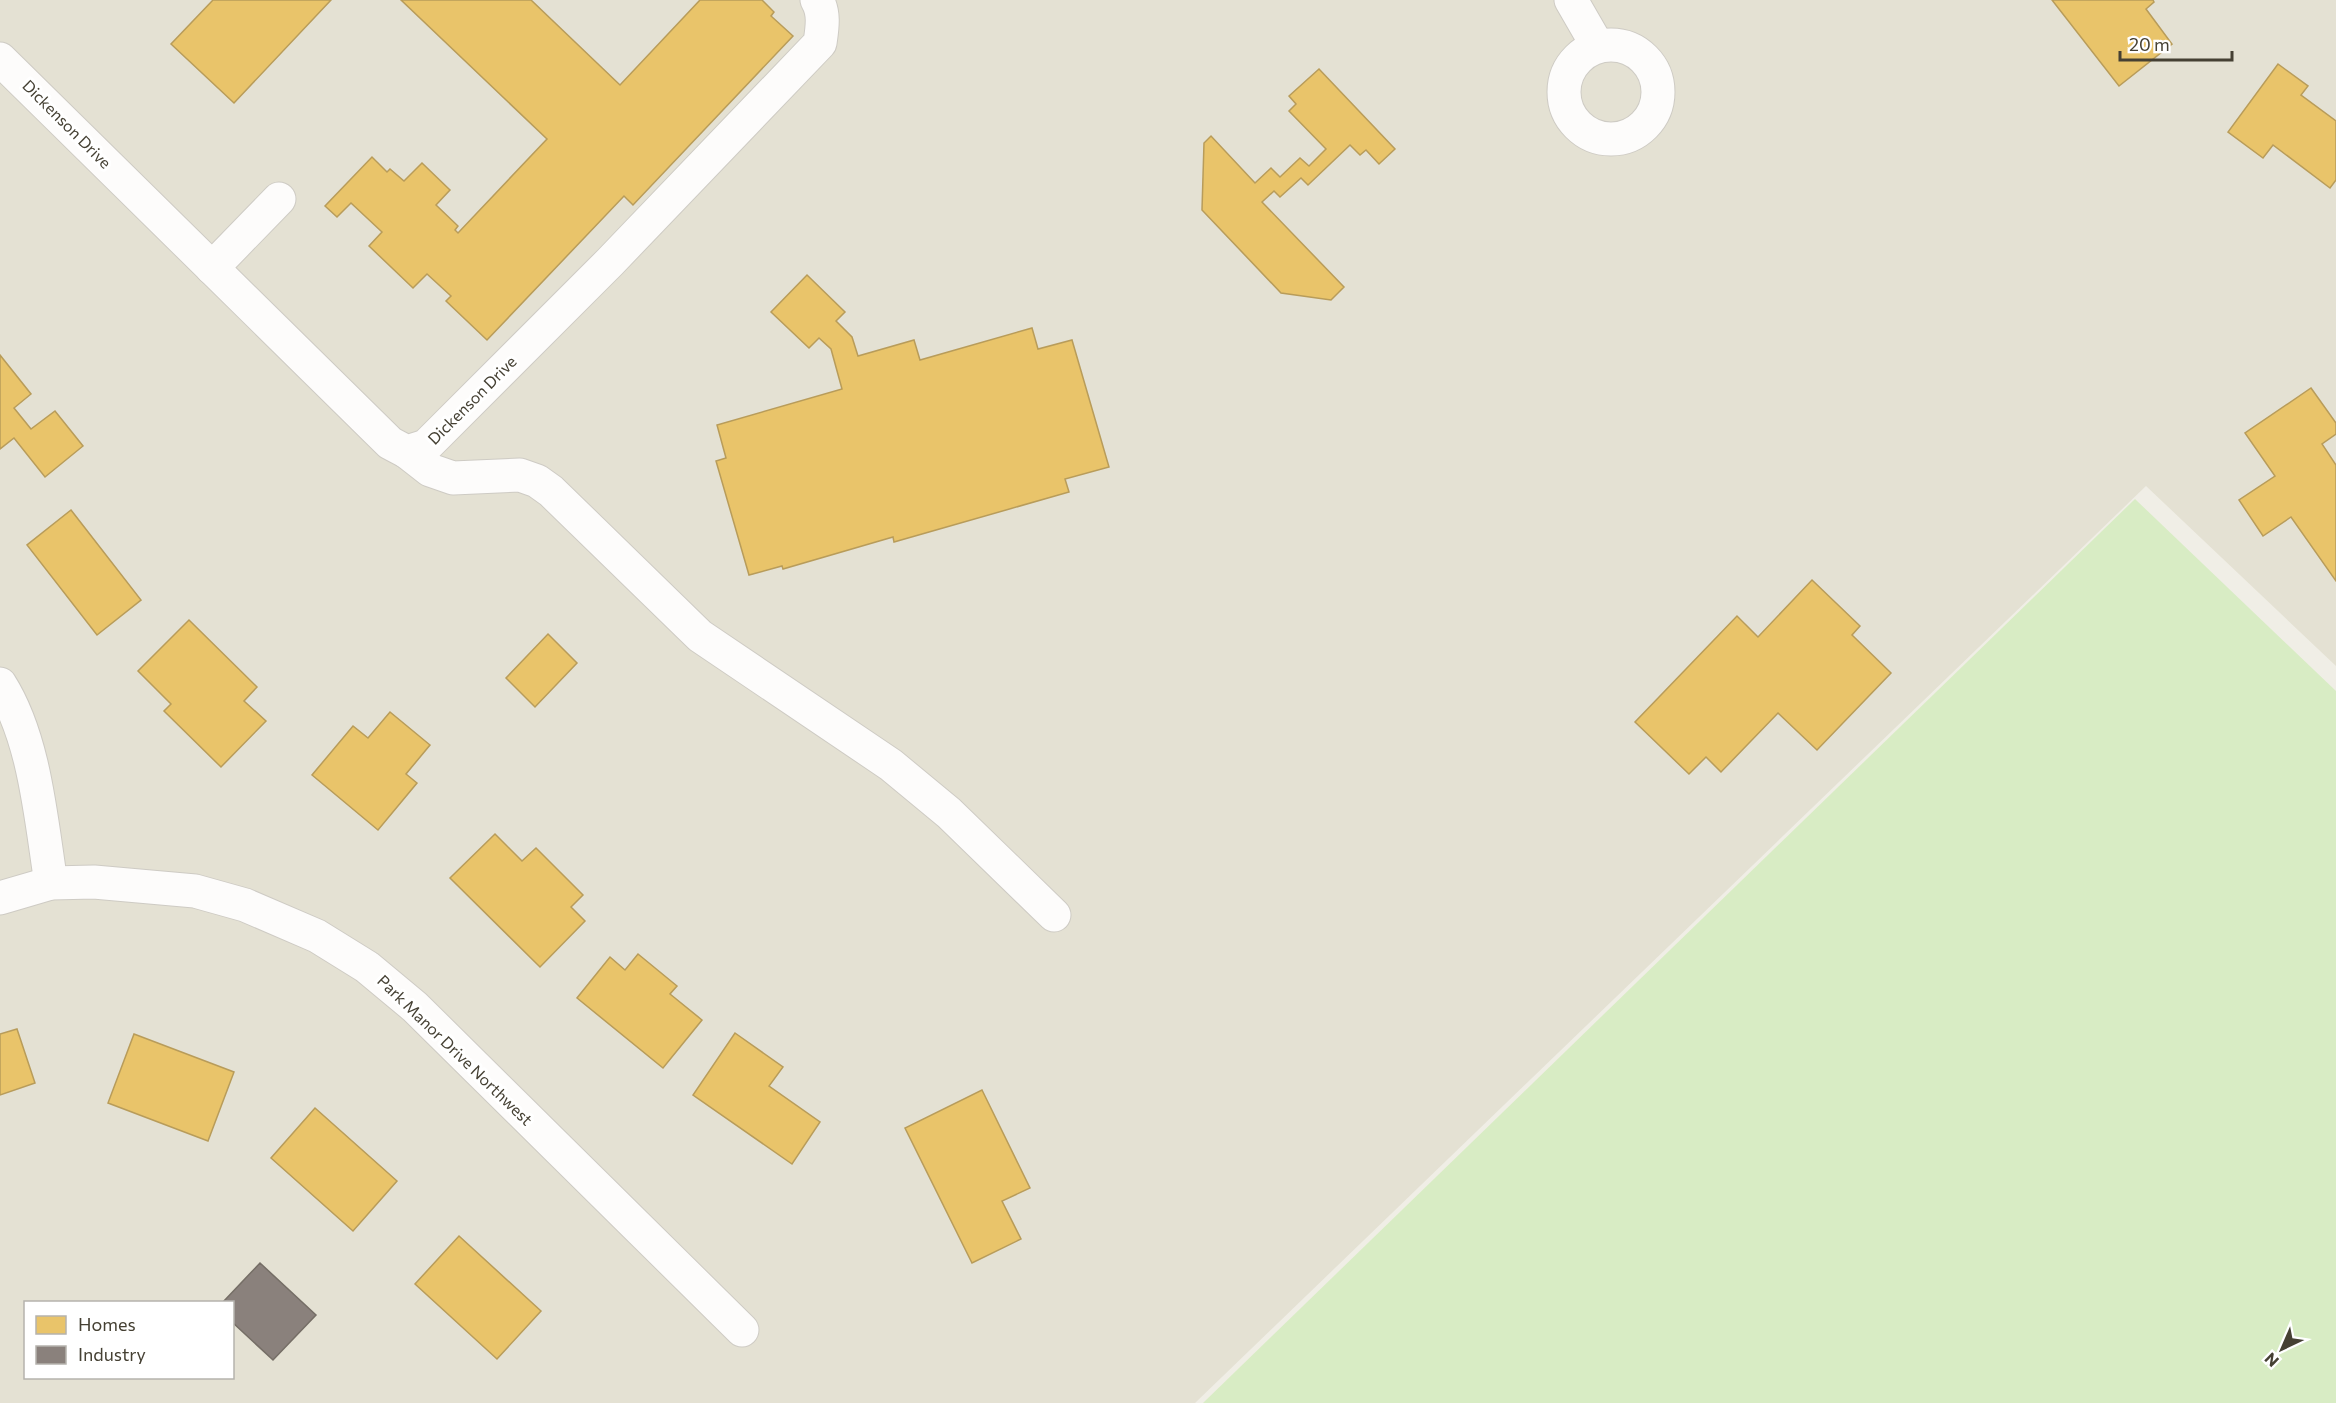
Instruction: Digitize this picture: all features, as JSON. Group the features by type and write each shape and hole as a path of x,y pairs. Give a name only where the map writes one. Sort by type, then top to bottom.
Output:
{"street":[{"name":"Dickenson Drive","path":"0,59 390,442 407,452 426,446 610,262 820,43 823,23 817,0"},
{"path":"1571,0 1597,45"},
{"path":"212,268 279,199"},
{"path":"407,452 430,470 453,478 520,475 537,481 551,491 700,636 891,765 949,813 1054,915"},
{"path":"0,684 12,702 34,774 51,883"},
{"name":"Park Manor Drive Northwest","path":"0,898 51,883 94,882 195,891 245,906 317,936 368,967 416,1007 741,1330"}],"shaded area":[{"path":"0,0 2336,0 2336,666 2146,486 1195,1403 0,1403"}],"green space":[{"path":"2135,499 2336,691 2336,1403 1203,1403"}],"building: Homes":[{"path":"213,0 331,0 234,103 171,44"},
{"path":"401,0 531,0 620,85 700,0 762,0 774,12 771,16 793,36 633,205 624,196 487,340 446,301 451,296 427,274 413,288 369,246 382,232 351,203 337,217 325,206 372,157 387,172 390,169 404,181 422,163 450,190 436,205 458,226 455,230 458,233 547,139"},
{"path":"2052,0 2153,0 2154,2 2146,9 2172,44 2119,86"},
{"path":"2278,64 2308,86 2301,95 2336,121 2336,180 2330,188 2273,145 2263,158 2228,132"},
{"path":"1319,69 1395,149 1379,164 1366,150 1360,155 1350,145 1308,185 1301,178 1280,197 1274,191 1262,202 1344,287 1331,300 1281,293 1202,210 1204,143 1211,136 1255,183 1271,168 1280,177 1300,158 1309,166 1326,149 1289,111 1296,104 1289,96"},
{"path":"807,275 845,312 836,321 852,337 858,356 914,340 920,360 1032,328 1038,349 1072,340 1109,467 1065,479 1069,492 894,542 893,537 783,569 782,566 749,575 716,461 726,458 717,425 842,389 831,349 819,338 809,348 771,312"},
{"path":"0,355 31,394 14,408 31,429 55,411 83,446 45,477 14,438 0,449"},
{"path":"2311,388 2336,423 2336,434 2322,444 2336,465 2336,581 2291,517 2263,536 2239,500 2275,476 2245,433"},
{"path":"71,510 141,600 97,635 27,545"},
{"path":"1812,580 1860,626 1852,635 1891,673 1817,750 1778,713 1721,772 1706,757 1689,774 1635,722 1737,616 1758,637"},
{"path":"189,620 257,687 244,701 266,721 221,767 164,711 171,704 138,671"},
{"path":"548,634 577,663 535,707 506,678"},
{"path":"390,712 430,745 406,774 417,783 378,830 312,775 353,726 368,738"},
{"path":"495,834 522,861 536,848 583,895 571,907 585,921 540,967 450,878"},
{"path":"638,954 677,986 670,994 702,1020 663,1068 577,998 610,957 625,970"},
{"path":"17,1029 35,1083 0,1095 0,1034"},
{"path":"735,1033 783,1067 769,1086 820,1122 792,1164 693,1095"},
{"path":"134,1034 234,1072 208,1141 108,1103"},
{"path":"982,1090 1030,1188 1002,1201 1021,1239 972,1263 905,1128"},
{"path":"315,1108 397,1181 353,1231 271,1158"},
{"path":"459,1236 541,1311 497,1359 415,1284"}],"building: Industry":[{"path":"260,1263 316,1315 273,1360 234,1324 234,1301 224,1301"}]}
